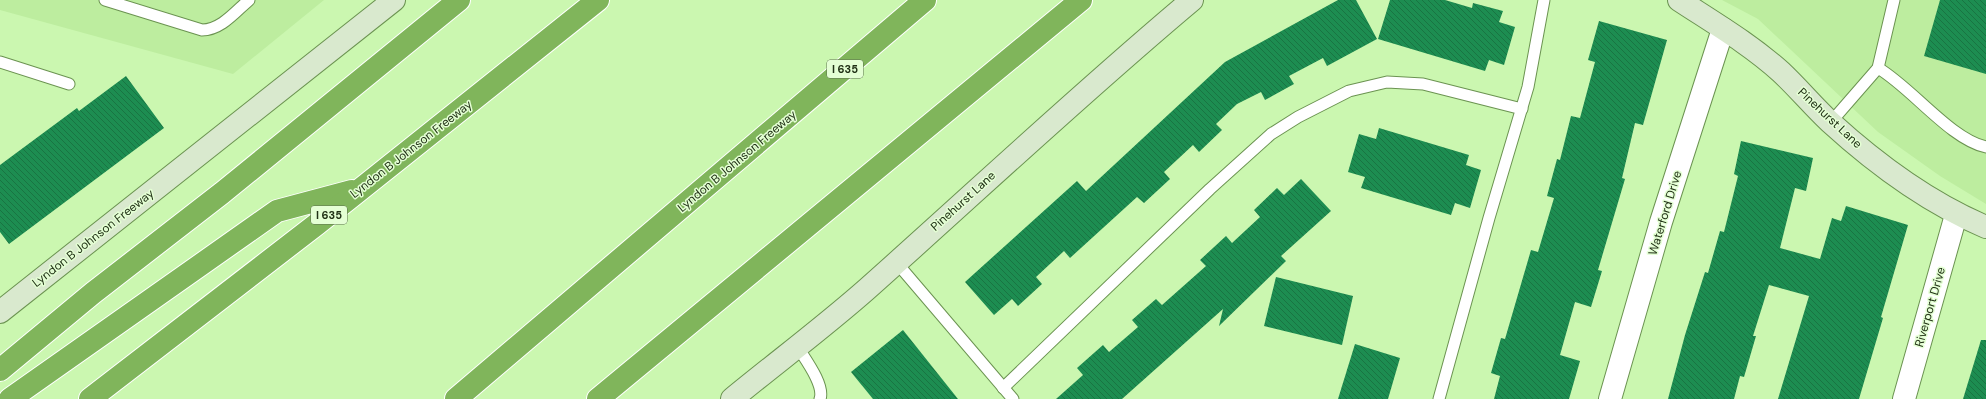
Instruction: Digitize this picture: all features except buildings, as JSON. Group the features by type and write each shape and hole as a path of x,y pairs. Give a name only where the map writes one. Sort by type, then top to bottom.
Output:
{"highway":[{"path":"0,370 93,293 222,192 459,0"},
{"name":"Lyndon B Johnson Freeway","path":"90,399 361,189 598,0"},
{"name":"Lyndon B Johnson Freeway","path":"456,399 925,0"},
{"path":"598,399 1081,0"},
{"path":"10,399 277,211 361,189"}],"street":[{"name":"Lyndon B Johnson Freeway","path":"0,312 394,0"},
{"name":"Pinehurst Lane","path":"732,399 866,289 1105,74 1192,0"},
{"name":"Pinehurst Lane","path":"1679,0 1749,46 1781,72 1831,122 1892,173 1956,215 1986,227"},
{"name":"Waterford Drive","path":"1610,399 1661,222 1723,29"},
{"name":"Riverport Drive","path":"1904,399 1956,215"}],"lane":[{"path":"105,0 202,30 212,30 220,25 249,0"},
{"path":"1439,399 1489,218 1528,87 1544,0"},
{"path":"1831,122 1878,68 1894,0"},
{"path":"0,62 69,84"},
{"path":"1878,68 1893,77 1957,133 1975,144 1986,147"},
{"path":"1003,388 1210,189 1271,134 1298,117 1349,91 1387,82 1423,84 1522,109"},
{"path":"896,262 1013,399"},
{"path":"797,346 820,384 822,394 820,399"}],"shaded area":[{"path":"0,0 324,0 233,74 0,10"},
{"path":"1722,0 1986,0 1986,204 1940,176 1878,132 1758,19"}]}
